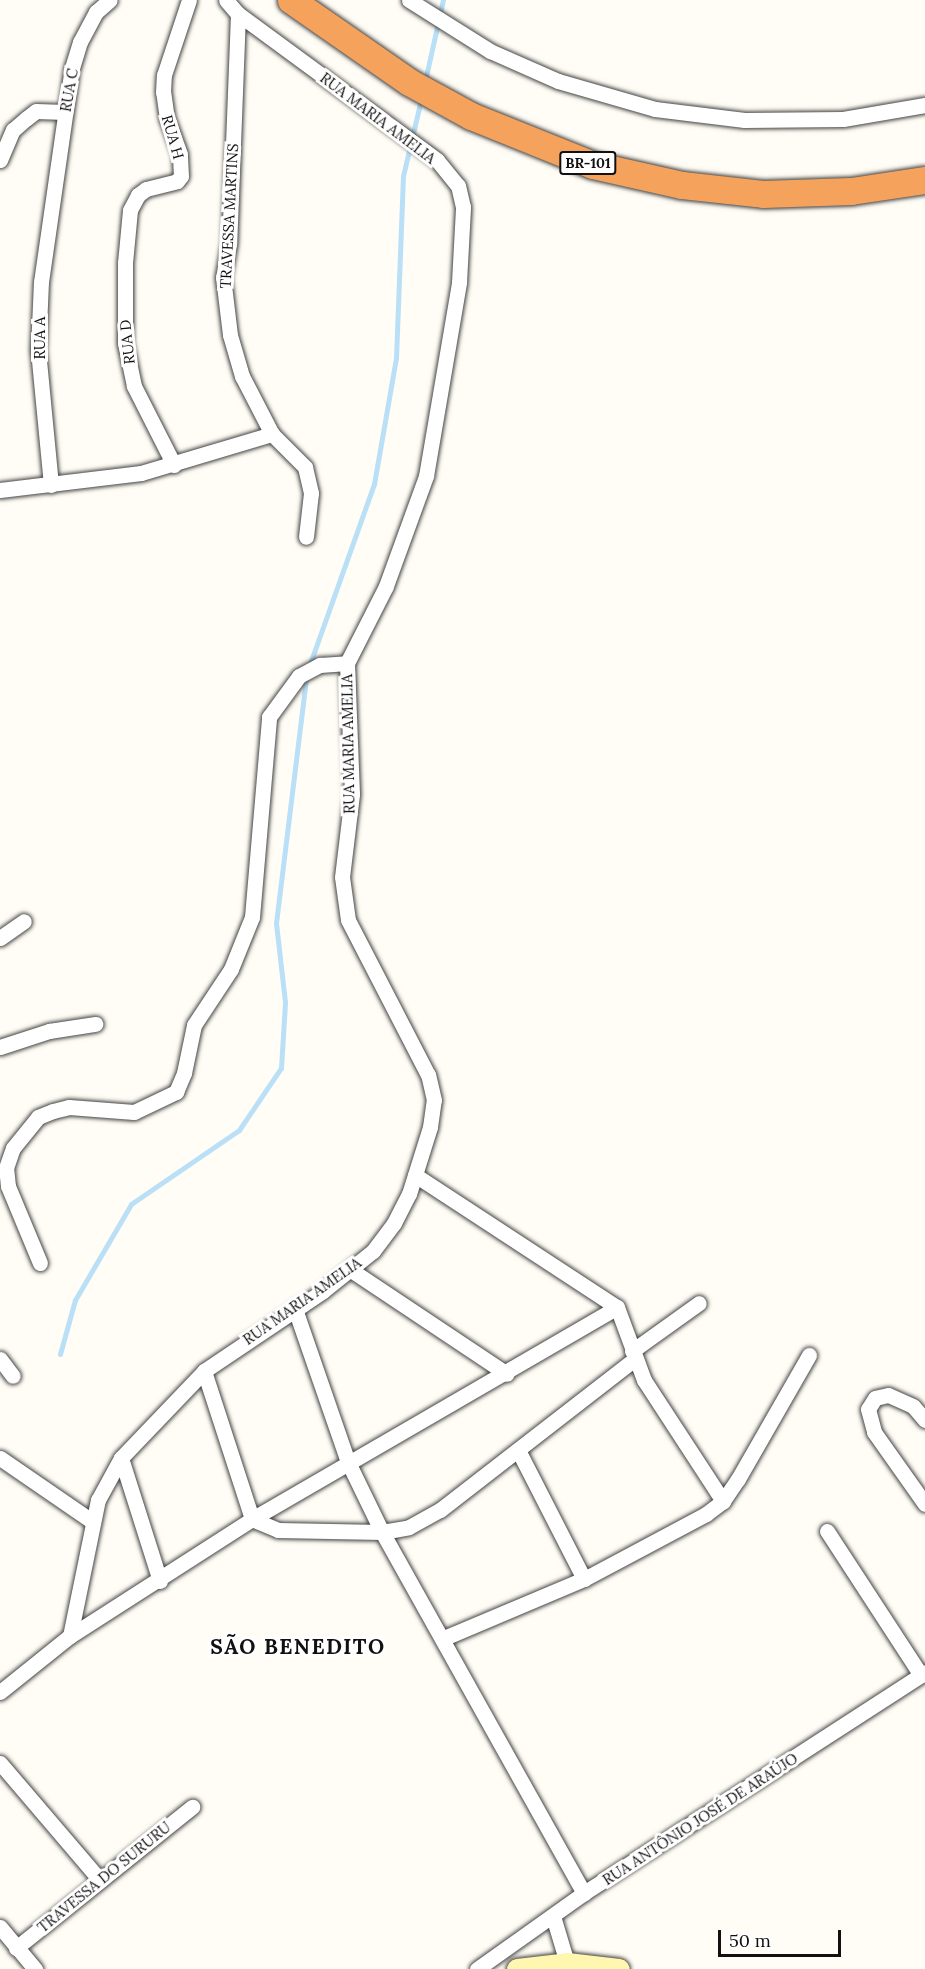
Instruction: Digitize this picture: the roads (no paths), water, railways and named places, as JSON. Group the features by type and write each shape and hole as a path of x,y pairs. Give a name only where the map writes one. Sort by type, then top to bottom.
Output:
{"highway":[{"name":"BR-101","path":"291,0 409,82 471,116 593,165 682,185 763,194 851,191 925,180"}],"street":[{"name":"RUA C","path":"54,192 65,111 80,42 96,12 110,0"},
{"name":"RUA H","path":"130,210 146,189 177,181 181,176 180,154 167,119 163,84 189,0"},
{"name":"RUA MARIA AMELIA","path":"70,1636 98,1500 121,1458 204,1371 351,1270 373,1251 394,1223 415,1175 430,1127 434,1100 428,1075 354,935 343,895 352,794 347,663 386,586 426,476 459,282 463,207 458,186 437,160 238,14 226,0"},
{"path":"409,0 490,51 558,81 655,109 744,120 843,119 925,105"},
{"name":"TRAVESSA MARTINS","path":"238,14 229,244 223,277 230,335 242,376 272,434 295,454 310,481 306,537"},
{"path":"0,160 13,130 27,118 46,109 65,111"},
{"name":"RUA A","path":"51,485 38,350 41,282 54,192"},
{"name":"RUA D","path":"130,210 124,301 129,367 140,402 174,465"},
{"path":"0,490 110,478 174,465 272,434"},
{"path":"40,1263 8,1186 6,1168 24,1130 38,1117 69,1107 124,1113 168,1098 182,1079 194,1025 231,969 252,917 269,717 298,676 320,665 347,663"},
{"path":"0,938 24,921"},
{"path":"0,1047 49,1031 95,1024"},
{"path":"415,1175 617,1307 633,1355 677,1434 723,1501"},
{"path":"351,1270 507,1374"},
{"path":"204,1371 252,1519 278,1530 382,1532 409,1527 427,1518 518,1450 699,1303"},
{"path":"0,1692 70,1636 160,1581 252,1519 348,1461 507,1374 617,1307"},
{"path":"296,1309 348,1461 382,1532 444,1638 584,1893"},
{"path":"444,1638 584,1579 663,1540 723,1501 808,1355"},
{"path":"0,1359 13,1376"},
{"path":"925,1420 913,1406 888,1395 876,1398 868,1409 874,1432 925,1504"},
{"path":"518,1450 584,1579"},
{"path":"0,1458 93,1522"},
{"path":"121,1458 160,1581"},
{"path":"827,1531 923,1673"},
{"name":"RUA ANTÔNIO JOSÉ DE ARAÚJO","path":"477,1969 584,1893 923,1673"},
{"path":"0,1763 100,1880"},
{"name":"TRAVESSA DO SURURU","path":"16,1948 192,1807"},
{"path":"553,1916 567,1963"},
{"path":"0,1927 34,1969"},
{"path":"517,1969 567,1963 619,1969"}],"waterway":[{"path":"425,81 443,0"},
{"path":"60,1354 75,1300 131,1204 239,1130 281,1068 285,1002 276,923 307,672 374,484 396,358 403,176 421,99"}],"district":[{"name":"SÃO BENEDITO","path":"298,1647"}]}
